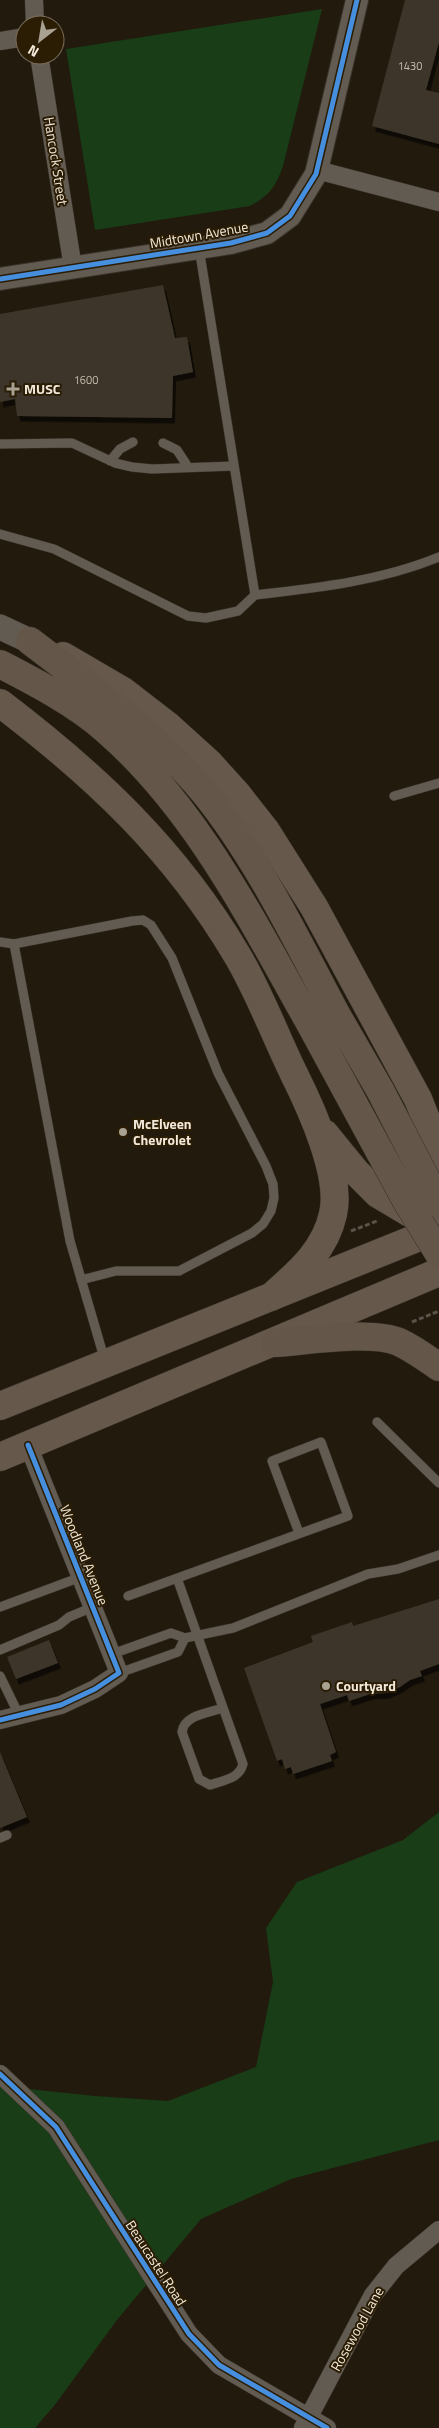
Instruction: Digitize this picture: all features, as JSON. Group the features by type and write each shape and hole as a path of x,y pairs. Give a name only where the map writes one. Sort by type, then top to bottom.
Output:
{"highway":[{"path":"30,641 144,730 204,792 275,900 336,1014 380,1090 439,1204"},
{"path":"30,641 78,663 123,691 188,742 237,794 266,831 314,907 418,1099 434,1136 439,1229"},
{"path":"0,664 40,684 106,729 150,773 215,858 311,1025 407,1202 439,1254"},
{"path":"0,703 54,743 109,792 178,870 238,957 320,1128 334,1188 334,1212 328,1231 319,1248 304,1268 271,1297"},
{"path":"320,1128 356,1172 378,1194 394,1205 439,1229"},
{"path":"0,1406 439,1229"},
{"path":"0,1457 275,1343 439,1272"},
{"path":"275,1343 342,1338 383,1338 398,1342 419,1352 439,1367"}],"main road":[{"path":"0,627 30,641"}],"street":[{"path":"34,0 35,15"},
{"name":"Midtown Avenue","path":"0,279 231,243 267,233 290,216 317,170 357,0"},
{"path":"0,41 15,39"},
{"name":"Hancock Street","path":"41,65 73,268"},
{"path":"317,170 439,202"},
{"name":"Woodland Avenue","path":"28,1445 119,1673"},
{"path":"0,1720 61,1705 95,1689 119,1673"},
{"name":"Beaucastel Road","path":"0,2074 56,2127 189,2334 219,2365 306,2422 327,2428"},
{"name":"Rosewood Lane","path":"306,2422 373,2295 396,2266 439,2230"}],"lane":[{"path":"199,248 255,595"},
{"path":"110,460 120,449 133,442"},
{"path":"0,444 72,443 110,460 142,468 234,466"},
{"path":"163,443 177,450 188,467"},
{"path":"0,534 54,549 188,616 206,618 238,611 255,595 321,588 377,576 439,557"},
{"path":"394,796 439,783"},
{"path":"0,942 14,944 132,921 143,920 151,925 172,958 218,1072 266,1166 273,1184 274,1198 271,1211 263,1224 228,1248 179,1271 116,1271 81,1280"},
{"path":"14,944 70,1241 106,1363"},
{"path":"377,1422 439,1483"},
{"path":"128,1596 348,1516 321,1442 272,1460 299,1533"},
{"path":"112,1654 171,1633 185,1638 234,1628 368,1574 398,1569 439,1555"},
{"path":"0,1607 81,1577"},
{"path":"177,1578 243,1764 241,1772 236,1776 210,1785 199,1779 182,1732 183,1725 188,1719 223,1708"},
{"path":"0,1650 59,1625 69,1617 93,1607"},
{"path":"119,1673 178,1652 185,1638"},
{"path":"0,1676 19,1715"}],"path":[{"path":"344,1234 379,1220"},
{"path":"409,1324 439,1311"}],"green space":[{"path":"322,9 283,166 277,180 267,194 250,206 95,230 66,49"},
{"path":"439,1812 439,2140 291,2179 201,2219 117,2320 54,2406 35,2428 0,2428 0,2086 95,2096 168,2101 256,2067 273,1982 266,1928 297,1882 403,1840"}],"building":[{"path":"405,0 439,0 439,42 426,90 439,93 439,144 372,126"},
{"path":"163,285 175,338 187,337 193,372 173,376 172,418 17,416 15,399 0,402 0,314"},
{"name":"Courtyard","path":"439,1599 439,1664 420,1671 422,1676 410,1680 387,1693 370,1694 349,1701 347,1695 320,1704 336,1752 330,1755 332,1761 293,1774 291,1767 285,1769 282,1759 277,1761 244,1668 313,1642 311,1636 352,1622 353,1626"},
{"path":"49,1640 58,1663 16,1679 7,1657"},
{"path":"0,1752 27,1817 0,1828"}],"cycle path":[{"path":"0,279 231,243 267,233 290,216 316,174 357,0"},
{"path":"0,1720 61,1705 95,1689 119,1673 28,1445"},
{"path":"0,2074 56,2127 189,2334 219,2365 327,2428"}],"place":[{"name":"MUSC","path":"13,389"},
{"name":"McElveen Chevrolet","path":"123,1132"},
{"name":"Courtyard","path":"326,1686"}]}
